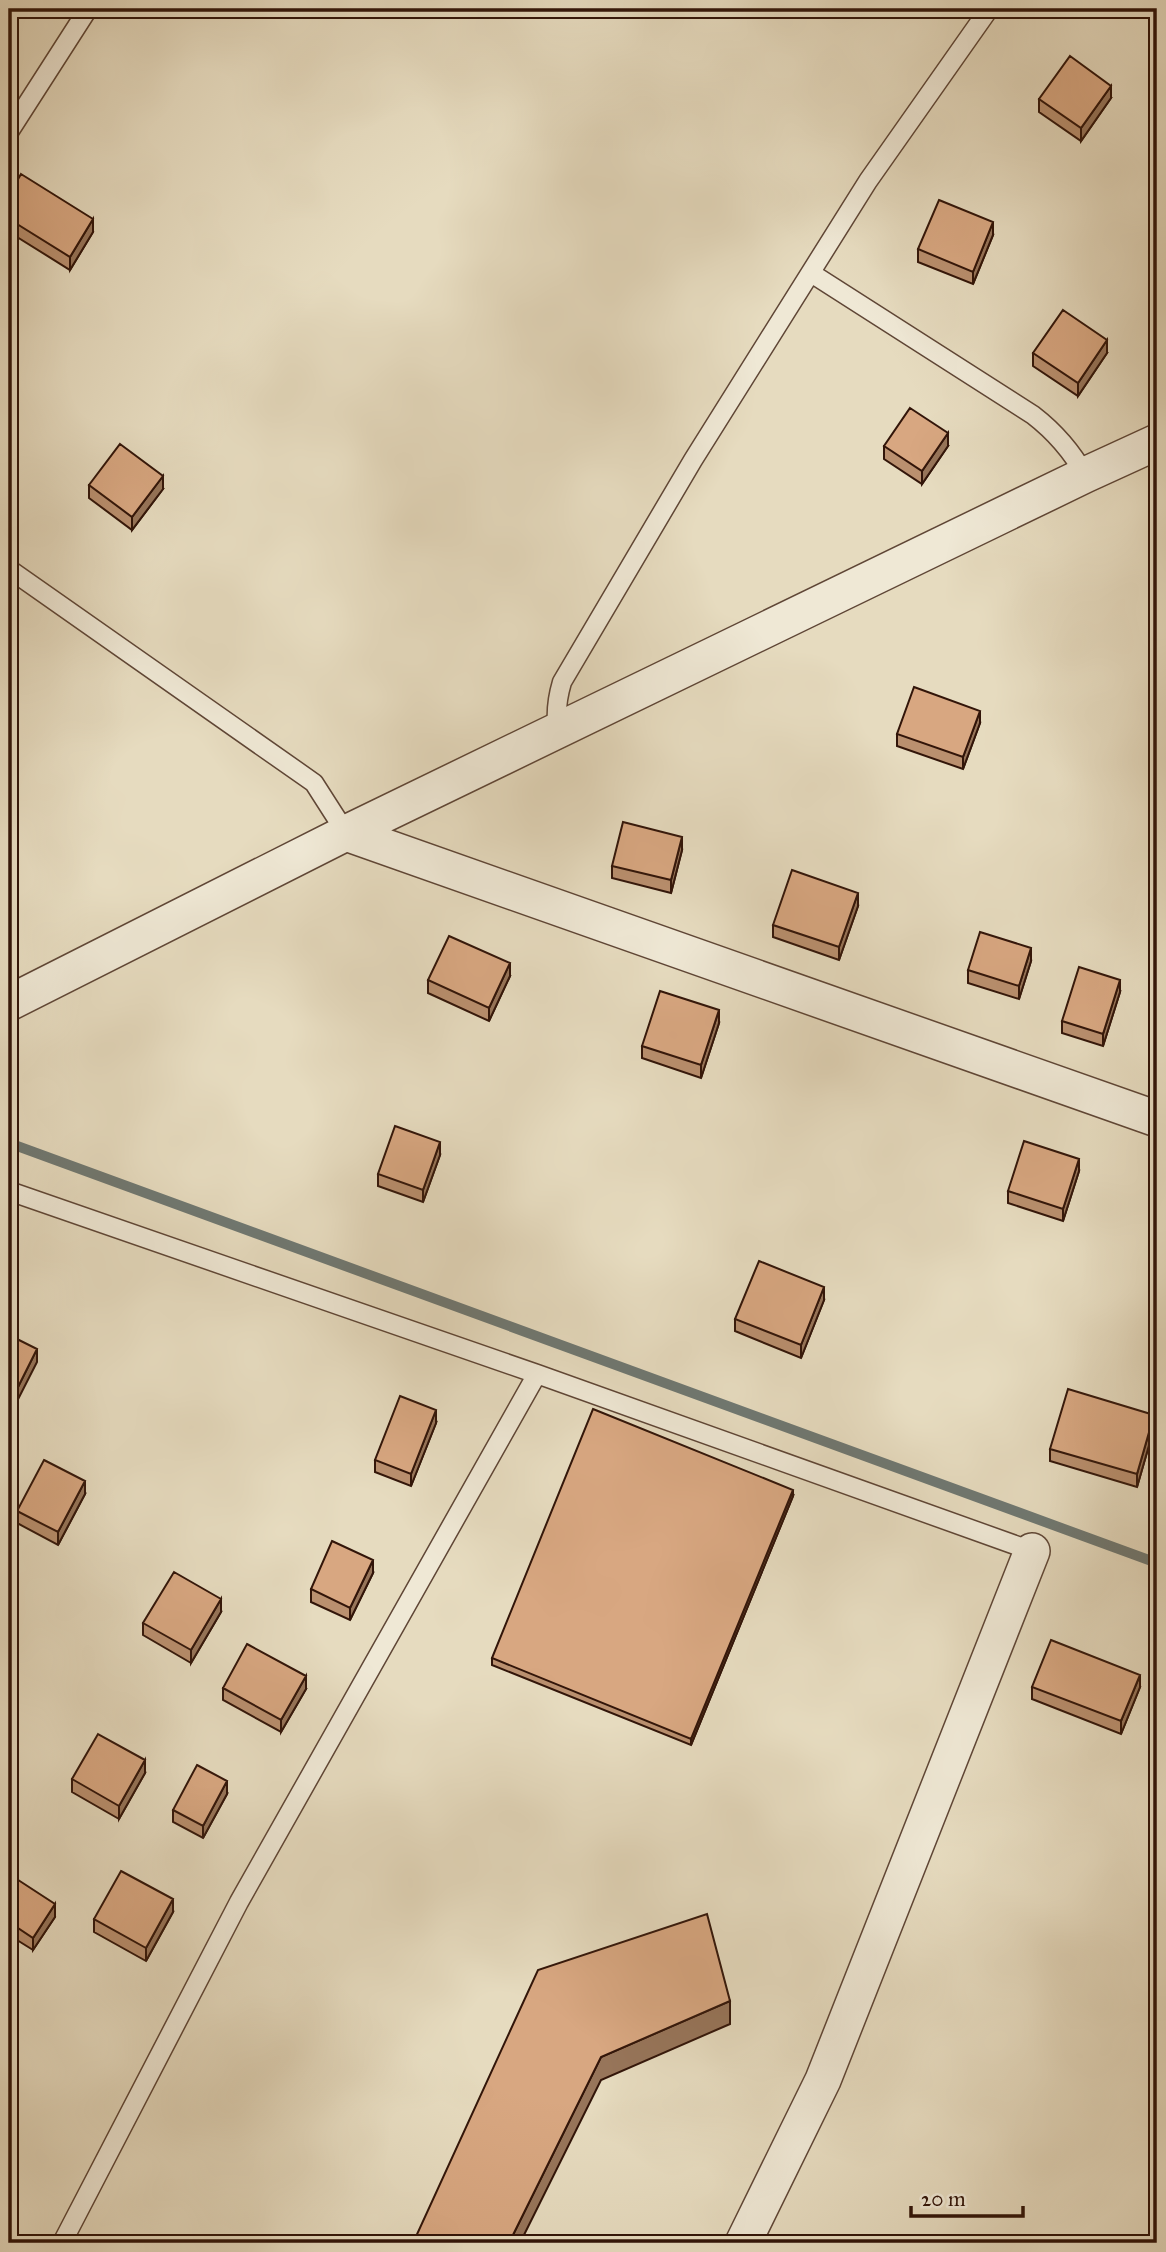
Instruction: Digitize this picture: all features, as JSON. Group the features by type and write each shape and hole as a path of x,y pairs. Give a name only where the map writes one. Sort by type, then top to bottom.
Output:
{"street":[{"path":"9,1003 346,833 1157,442"},
{"path":"346,833 1157,1119"},
{"path":"743,2243 823,2080 1032,1551"}],"lane":[{"path":"9,132 88,9"},
{"path":"558,730 555,715 557,699 566,674 693,460 868,181 989,9"},
{"path":"811,273 1051,429 1067,445 1085,475"},
{"path":"9,569 314,783 346,833"},
{"path":"9,1191 537,1374 1032,1551"},
{"path":"62,2243 239,1902 537,1374"}],"building":[{"path":"1070,56 1111,86 1081,128 1039,99"},
{"path":"21,174 93,219 70,257 9,219 9,195"},
{"path":"939,200 993,222 973,272 918,249"},
{"path":"1063,310 1107,340 1078,383 1033,353"},
{"path":"910,408 948,433 922,471 884,446"},
{"path":"120,444 163,476 132,517 89,485"},
{"path":"914,687 980,711 963,757 897,734"},
{"path":"623,822 682,837 671,880 612,866"},
{"path":"792,870 858,893 839,947 773,925"},
{"path":"980,932 1031,948 1019,986 968,970"},
{"path":"449,936 510,963 489,1008 428,980"},
{"path":"1079,967 1120,980 1103,1034 1062,1021"},
{"path":"660,991 719,1010 701,1065 642,1046"},
{"path":"395,1126 440,1142 423,1190 378,1174"},
{"path":"1024,1141 1079,1159 1063,1209 1008,1191"},
{"path":"759,1261 824,1287 801,1345 735,1319"},
{"path":"9,1335 37,1349 10,1403 9,1402"},
{"path":"1068,1389 1154,1415 1137,1474 1050,1449"},
{"path":"400,1396 436,1410 411,1474 375,1460"},
{"path":"593,1409 793,1490 691,1739 492,1658"},
{"path":"44,1460 85,1481 58,1532 17,1511"},
{"path":"332,1541 373,1560 350,1608 311,1589"},
{"path":"174,1572 221,1599 191,1650 143,1623"},
{"path":"9,1617 14,1620 9,1630"},
{"path":"1051,1640 1140,1675 1121,1721 1032,1687"},
{"path":"247,1644 306,1676 281,1720 223,1688"},
{"path":"98,1734 145,1760 119,1806 72,1779"},
{"path":"197,1765 227,1781 203,1826 173,1810"},
{"path":"121,1871 173,1899 146,1948 94,1919"},
{"path":"9,1874 55,1904 33,1938 9,1922"},
{"path":"707,1914 730,2001 601,2057 509,2243 413,2243 538,1970"}],"waterway":[{"path":"9,1143 1157,1563"}]}
